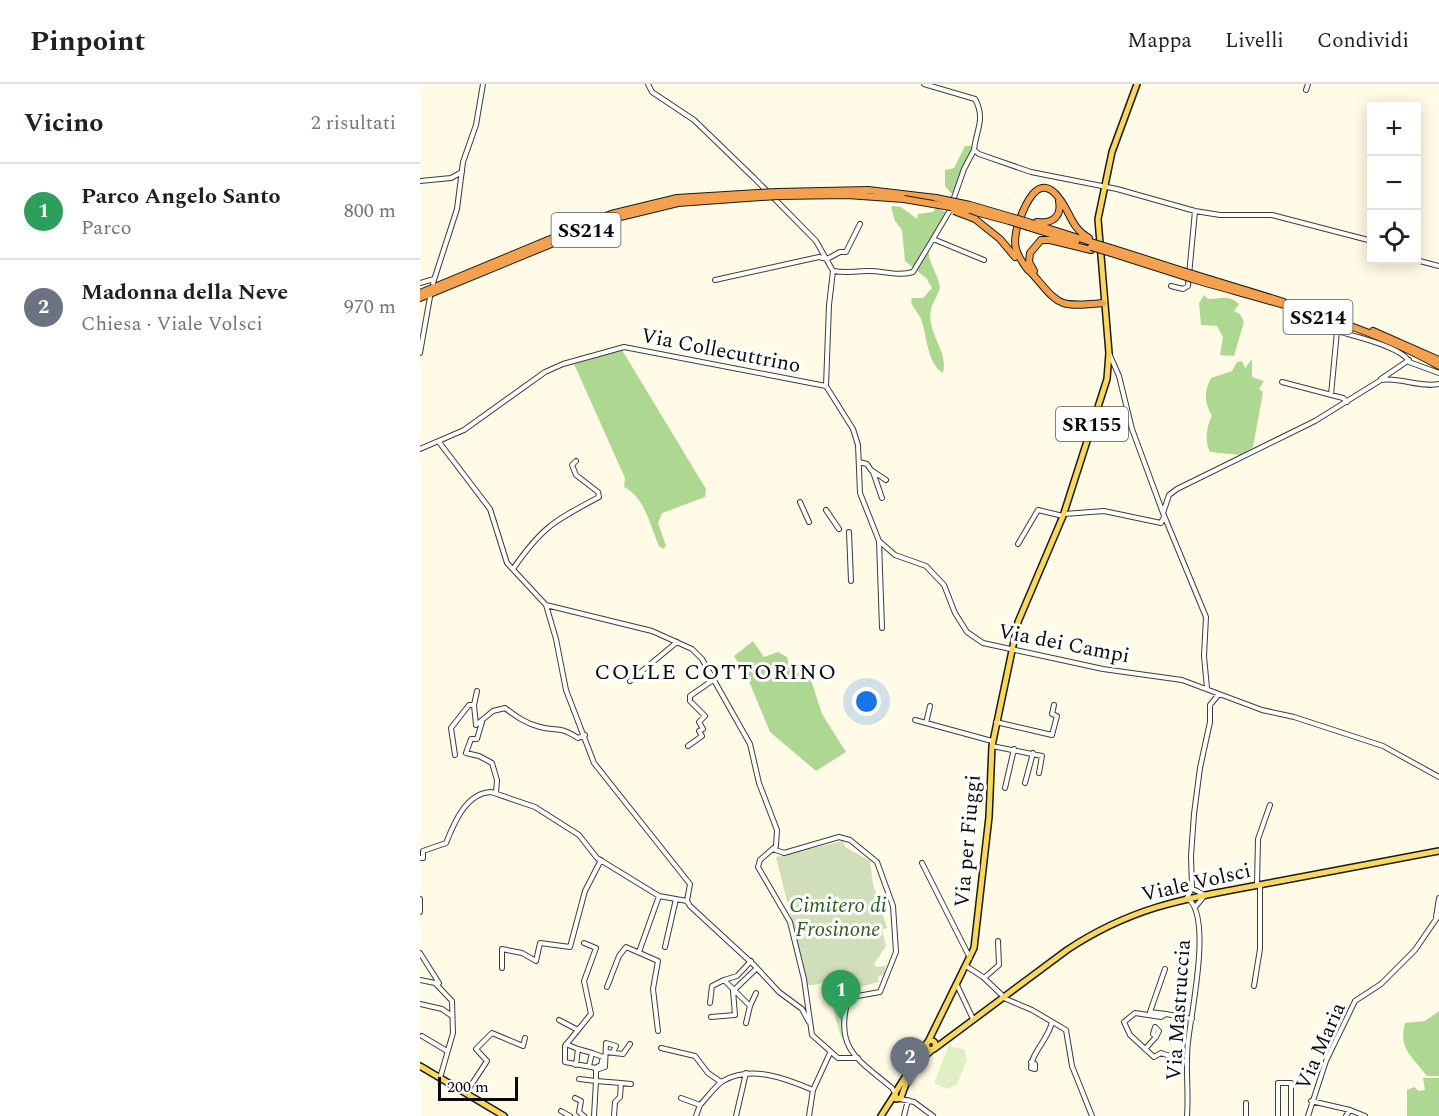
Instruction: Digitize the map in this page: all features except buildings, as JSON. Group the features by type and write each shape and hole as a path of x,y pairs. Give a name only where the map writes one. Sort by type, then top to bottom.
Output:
{"highway":[{"path":"1028,270 1014,247 1025,203 1031,194 1039,190 1053,191 1071,223 1091,244"},
{"name":"SS214","path":"847,193 935,201"},
{"name":"SS214","path":"420,293 611,214 677,198 778,194 904,194 1028,224 1357,329 1404,347 1439,366"},
{"name":"SS214","path":"420,298 612,219 678,204 760,195"},
{"path":"1028,224 1053,220 1060,210 1059,198"},
{"path":"935,201 975,219 1000,239 1064,305 1103,303"},
{"path":"1048,291 1029,262 1034,245 1050,240 1091,244"},
{"name":"SS214","path":"1192,277 1357,325 1404,343 1439,360"}],"main road":[{"name":"SR155","path":"1011,651 1018,622 1063,515 1107,379 1109,353 1098,225 1104,187 1118,134 1137,84"},
{"name":"Via per Fiuggi","path":"931,1045 936,1027 970,958 975,938 979,887 989,817 992,743 1011,651"},
{"name":"Viale Volsci","path":"902,1099 902,1086 931,1045 957,1031 998,1001 1000,993 1014,989 1089,935 1135,912 1194,896 1439,851"},
{"path":"420,1066 504,1116"},
{"path":"881,1116 887,1107 902,1099"}],"street":[{"path":"420,283 434,281 457,209 462,172 476,125 483,84"},
{"path":"648,84 652,92 694,120 754,178 809,234 833,271 829,305 826,386 853,429 858,445 860,493 879,541 882,628"},
{"path":"924,84 975,99 981,114 980,131 974,150 979,154 1031,172 1104,187 1195,211 1220,215 1272,215 1367,241"},
{"path":"1306,90 1308,84"},
{"path":"833,271 849,274 867,271 892,275 913,272 949,212 964,169 973,152"},
{"path":"420,181 451,178 462,172"},
{"path":"1171,286 1184,289 1188,286 1195,211"},
{"path":"715,280 819,257 827,259 848,250 860,224"},
{"path":"933,239 984,260"},
{"path":"1421,261 1439,266"},
{"path":"420,353 430,297"},
{"path":"1330,395 1337,331 1379,344 1439,373"},
{"name":"Via Collecuttrino","path":"420,449 439,442 477,422 545,372 562,364 624,347 826,386"},
{"path":"1109,353 1119,376 1134,437 1206,617 1204,656 1207,688"},
{"path":"1018,544 1036,511 1063,515 1104,511 1161,523 1169,495 1177,489 1315,421 1409,360"},
{"path":"1381,380 1393,378 1431,385 1439,384"},
{"path":"1282,382 1345,399 1347,402"},
{"path":"439,442 487,504 503,557 546,605 556,639 566,690 585,735 590,755 599,770 690,884 687,902"},
{"path":"513,569 532,541 549,524 599,497 598,492 574,471 572,465 576,461"},
{"path":"859,462 867,464 886,480"},
{"path":"873,471 882,498"},
{"path":"800,502 809,522"},
{"path":"826,510 839,530"},
{"path":"849,532 851,581"},
{"name":"Via dei Campi","path":"879,541 895,555 926,566 944,585 955,613 967,632 983,643 1011,651 1057,657 1103,669 1151,674 1207,688 1262,710 1294,717 1383,746 1439,777"},
{"path":"546,605 611,619 677,642 699,655 750,742 759,783 777,830 778,850"},
{"path":"630,681 677,642"},
{"path":"688,746 702,736 699,731 703,729 699,722 705,716 690,701 690,696 714,680"},
{"path":"477,691 474,705 476,725 493,711 506,708 523,721 538,727 560,728 578,738 585,735"},
{"name":"Via Mastruccia","path":"1187,1116 1187,1062 1199,931 1191,856 1200,768 1210,722 1210,705 1220,694"},
{"path":"455,755 451,728 469,705 474,705"},
{"path":"996,722 1053,735 1058,716 1052,714 1054,705"},
{"path":"926,723 930,706"},
{"path":"915,720 1042,756 1039,773"},
{"path":"482,721 477,739 471,739 466,753 481,756 492,763 497,780 496,793"},
{"path":"1005,788 1014,749"},
{"path":"1025,783 1033,753"},
{"path":"420,858 423,858 423,851 446,843 456,817 475,797 488,792 496,793 533,805 566,825 583,839 593,854 601,860 659,896 687,902 751,961 779,992 802,1009 815,1040 841,1059 858,1058"},
{"path":"1254,986 1260,949 1258,839 1270,805"},
{"path":"772,849 784,853 834,838 845,838 877,862 893,906 895,957 880,992 852,997 846,1005"},
{"path":"777,843 760,860 758,867 789,922 804,979 809,1022"},
{"path":"502,968 502,949 522,953 536,961 540,943 570,946 585,891 601,860"},
{"path":"922,863 970,958"},
{"path":"639,952 659,896"},
{"path":"1438,916 1439,898"},
{"path":"420,899 420,912"},
{"path":"665,947 676,899"},
{"name":"Via Maria","path":"1308,1116 1311,1101 1330,1052 1355,1001 1381,984 1415,950 1438,916"},
{"path":"984,978 999,965 998,941"},
{"path":"584,943 596,948 584,981 591,1014 566,1044 565,1062 596,1069 605,1067 606,1043 616,1046 613,1052"},
{"path":"607,987 624,949 630,947 658,961 653,989 658,1031"},
{"path":"420,953 452,1001 453,1034 440,1078"},
{"path":"710,1003 712,986 737,976 751,961"},
{"path":"966,966 1013,1002 1068,1033 1070,1060 1092,1116"},
{"path":"733,991 757,968"},
{"path":"1165,969 1150,1012 1192,1019"},
{"path":"420,981 431,981 444,991"},
{"path":"724,981 750,1006"},
{"path":"957,985 973,1019"},
{"path":"837,986 846,1005 845,1042 858,1058 902,1099 933,1116"},
{"path":"1013,1002 1014,989"},
{"path":"711,1017 735,1015 733,991"},
{"path":"747,1023 750,1006 756,993"},
{"path":"998,1001 1013,1002"},
{"path":"420,1004 442,1009 453,1017"},
{"path":"1166,1014 1161,1017 1135,1012 1124,1022 1126,1030 1154,1057 1161,1053 1187,1062"},
{"path":"559,1020 578,1030"},
{"path":"1031,1062 1048,1036 1052,1022"},
{"path":"466,1093 487,1061 476,1049 485,1038 492,1033 523,1046 525,1038"},
{"path":"422,1036 447,1051"},
{"path":"1145,1049 1156,1037"},
{"path":"566,1044 603,1056 601,1065 596,1069"},
{"path":"606,1052 623,1054 630,1044"},
{"path":"661,1048 695,1056 708,1073 721,1082"},
{"path":"576,1065 578,1049"},
{"path":"589,1066 592,1053"},
{"path":"808,1116 813,1089 830,1053"},
{"path":"594,1116 596,1069"},
{"path":"696,1116 700,1105 721,1082 746,1072 788,1079 813,1089"},
{"path":"736,1116 746,1072"},
{"path":"579,1079 631,1084"},
{"path":"614,1116 615,1102 620,1097 621,1083"},
{"path":"1278,1116 1278,1083 1291,1083 1291,1116"},
{"path":"890,1086 902,1086 904,1116"},
{"path":"575,1098 581,1101 579,1112 575,1116"},
{"path":"681,1098 700,1105"},
{"path":"1311,1101 1365,1116"},
{"path":"1246,1103 1246,1116"},
{"path":"1346,1116 1350,1110"},
{"path":"561,1111 570,1116"},
{"path":"579,1112 584,1116"}],"green space":[{"path":"965,146 972,146 970,158 955,192 951,193 945,186 945,170 954,168"},
{"path":"891,207 901,207 917,219 918,214 933,212 936,208 946,212 929,246 931,263 940,288 931,309 930,318 943,357 943,373 934,363 921,319 911,302 912,298 923,298 932,288 927,279 905,261 902,230 895,221"},
{"path":"1204,295 1208,299 1228,298 1239,304 1234,311 1240,314 1244,322 1234,356 1220,355 1223,337 1217,326 1201,325 1199,303"},
{"path":"622,350 706,489 705,497 662,513 658,523 666,546 663,549 659,546 642,505 624,487 625,478 574,364"},
{"path":"1252,359 1252,377 1264,381 1259,389 1263,392 1253,447 1241,455 1210,452 1207,433 1212,416 1207,406 1206,392 1211,378 1232,371 1237,362 1242,361 1245,368"},
{"path":"753,641 764,657 778,652 787,657 789,665 794,666 801,677 809,674 822,714 846,752 816,771 770,732 748,679 734,656"},
{"name":"Cimitero di Frosinone","path":"843,841 845,847 870,861 873,884 887,928 882,930 886,946 874,964 876,967 886,966 884,975 878,976 879,982 844,991 840,977 808,985 776,857"},
{"path":"836,986 845,1006 844,1041 840,1035 829,992"},
{"path":"1439,1011 1439,1076 1427,1076 1408,1052 1403,1032 1405,1023 1425,1021"},
{"path":"950,1042 952,1047 964,1049 967,1059 957,1084 947,1089 934,1083"},
{"path":"1423,1078 1439,1078 1439,1116 1407,1116 1407,1090 1414,1087 1419,1091 1425,1090"}],"place":[{"name":"Parco Angelo Santo","path":"841,1020"},
{"name":"Madonna della Neve","path":"910,1087"}],"district":[{"name":"COLLE COTTORINO","path":"716,671"}]}
